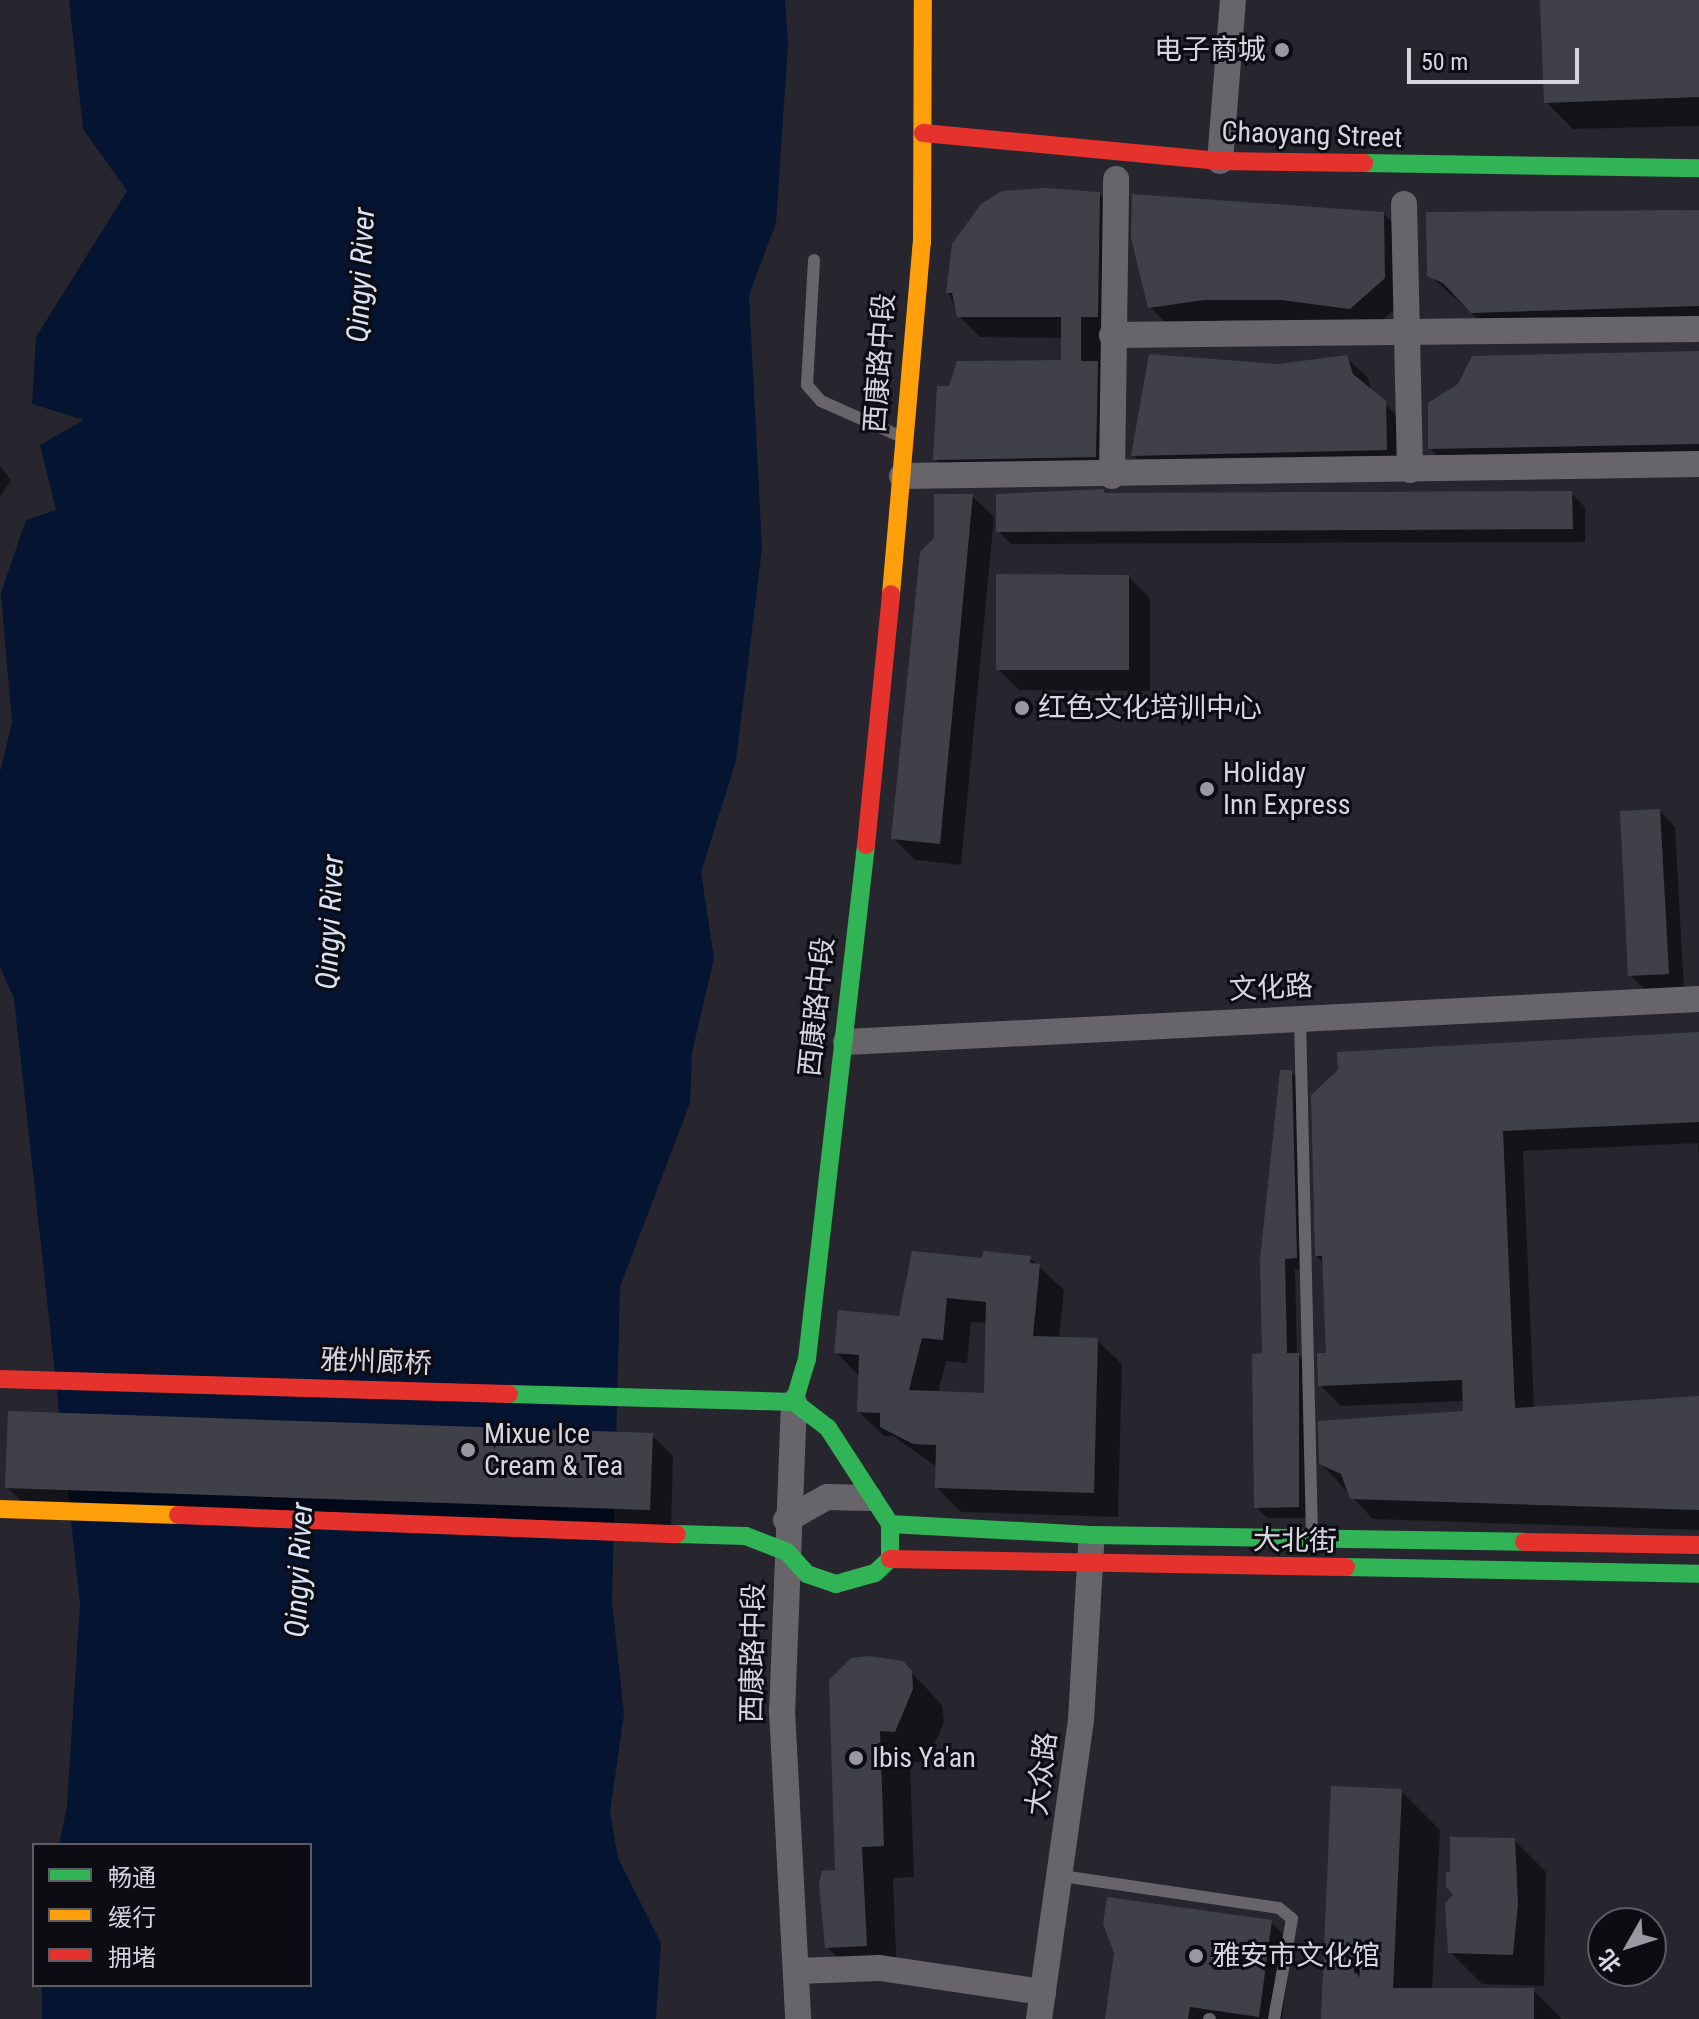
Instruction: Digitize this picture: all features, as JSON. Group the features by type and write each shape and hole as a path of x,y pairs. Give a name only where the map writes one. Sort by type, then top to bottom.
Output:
{"main road":[{"name":"西康路中段","path":"794,1402 807,1359 846,1042 907,440 922,243 923,133 932,110 923,0"},
{"name":"Chaoyang Street","path":"923,133 1404,148 1683,147"},
{"name":"Chaoyang Street","path":"1227,144 1699,168"},
{"name":"雅州廊桥","path":"0,1379 794,1402"},
{"path":"0,1509 746,1536 787,1552 807,1574 836,1584 875,1573 890,1559 890,1524 869,1498 828,1428 794,1402"},
{"name":"大北街","path":"890,1524 1091,1535 1699,1545"},
{"name":"大北街","path":"890,1559 1090,1566 1699,1574"}],"street":[{"path":"1227,144 1233,0"},
{"path":"1112,476 1116,179"},
{"path":"1404,204 1410,470"},
{"path":"1112,335 1408,335 1699,329"},
{"path":"902,476 1112,476 1699,464"},
{"name":"文化路","path":"846,1042 1699,999"},
{"name":"西康路中段","path":"794,1402 786,1520 782,1710 798,2019"},
{"path":"786,1520 827,1497 869,1498"},
{"name":"大众路","path":"1039,2019 1062,1876 1081,1720 1091,1535"},
{"path":"797,1971 880,1968 1043,1992"}],"lane":[{"path":"814,260 807,385 821,401 907,440"},
{"path":"1300,1018 1312,1539"},
{"path":"1062,1876 1279,1908 1292,1919 1274,2019"}],"water":[{"name":"Qingyi River","path":"69,0 785,0 788,44 776,223 749,295 762,549 736,761 701,872 714,958 692,1053 690,1103 620,1287 612,1603 624,1714 610,1812 618,1858 661,1943 656,2019 42,2019 42,1987 312,1987 312,1843 59,1843 67,1806 80,1603 14,998 0,967 0,772 12,723 1,593 26,520 56,510 40,445 84,420 32,404 36,337 127,191 83,129"}],"building":[{"path":"1540,0 1699,0 1699,97 1544,103"},
{"path":"1046,188 1100,192 1098,317 1081,317 1081,361 1098,361 1096,457 933,460 937,386 949,386 957,361 1061,360 1061,317 957,317 952,293 946,293 952,244 981,204 1002,191"},
{"path":"1132,194 1384,212 1385,278 1350,309 1281,300 1204,300 1148,308 1131,238"},
{"path":"1699,210 1699,306 1471,313 1443,283 1427,276 1426,212"},
{"path":"1699,351 1699,444 1428,449 1428,403 1458,384 1472,356"},
{"path":"1149,354 1278,364 1347,355 1353,374 1386,401 1387,450 1131,456"},
{"path":"1103,489 1105,493 1572,491 1573,529 996,532 996,494"},
{"path":"934,494 973,494 940,844 891,839 920,552 934,538"},
{"path":"996,574 1129,575 1129,670 996,670"},
{"path":"1660,809 1669,974 1628,976 1620,811"},
{"path":"1699,1032 1699,1122 1503,1131 1515,1408 1699,1396 1699,1510 1350,1499 1341,1474 1319,1464 1318,1421 1463,1411 1462,1380 1318,1386 1317,1353 1326,1353 1322,1256 1315,1256 1311,1095 1338,1070 1337,1052"},
{"path":"1280,1070 1292,1070 1297,1258 1285,1259 1287,1353 1299,1353 1299,1507 1254,1508 1252,1354 1262,1353 1260,1260"},
{"path":"912,1251 982,1258 983,1251 1031,1256 1030,1263 1040,1264 1033,1336 1098,1338 1094,1493 935,1488 936,1445 913,1444 880,1427 880,1413 857,1412 859,1355 834,1353 838,1310 899,1316","holes":["947,1298 986,1302 984,1393 909,1390 922,1338 943,1340"]},
{"path":"8,1411 653,1433 650,1510 5,1488"},
{"name":"Ibis Ya'an","path":"868,1656 903,1661 912,1671 913,1689 895,1732 880,1731 884,1846 862,1847 867,1946 825,1948 819,1884 822,1871 835,1870 829,1680 851,1658"},
{"path":"1331,1786 1402,1789 1393,1988 1534,1988 1534,2019 1321,2019"},
{"path":"1450,1837 1515,1838 1518,1904 1513,1955 1448,1953 1445,1903 1453,1895 1446,1887 1446,1872 1450,1872"},
{"name":"雅安市文化馆","path":"1107,1897 1272,1920 1259,2017 1190,2007 1188,2019 1105,2019 1114,1953 1103,1924"}],"traffic: fast":[{"path":"1364,163 1699,168"},
{"path":"794,1402 807,1359 866,845"},
{"path":"509,1394 794,1402 828,1428 890,1524 890,1559 875,1573 836,1584 807,1574 787,1552 746,1536 677,1534"},
{"path":"890,1524 1091,1535 1524,1542"},
{"path":"1346,1567 1699,1574"}],"traffic: slow":[{"path":"891,594 922,243 923,0"},
{"path":"0,1509 178,1515"}],"traffic: jam":[{"path":"923,133 1220,161 1364,163"},
{"path":"866,845 891,594"},
{"path":"0,1379 509,1394"},
{"path":"178,1515 677,1534"},
{"path":"1524,1542 1699,1545"},
{"path":"890,1559 1346,1567"}],"place":[{"name":"电子商城","path":"1282,50"},
{"name":"红色文化培训中心","path":"1022,708"},
{"name":"Holiday Inn Express","path":"1207,789"},
{"name":"Mixue Ice Cream & Tea","path":"468,1450"},
{"name":"Ibis Ya'an","path":"856,1758"},
{"name":"雅安市文化馆","path":"1196,1956"}]}
